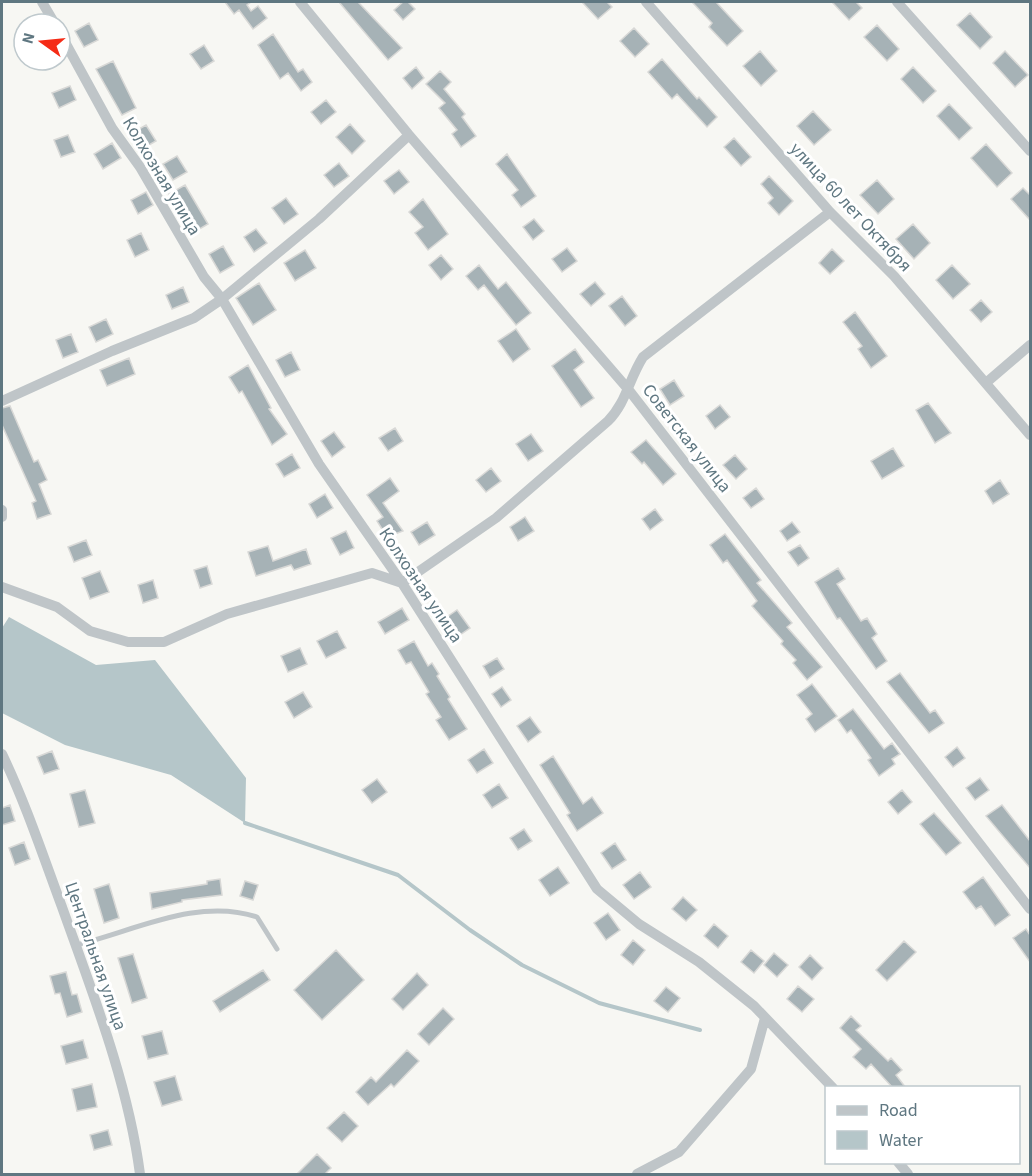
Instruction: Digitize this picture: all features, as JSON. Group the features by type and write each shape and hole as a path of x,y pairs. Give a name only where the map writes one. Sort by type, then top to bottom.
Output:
{"street":[{"name":"Советская улица","path":"300,2 410,135 628,389 1030,909"},
{"name":"улица 60 лет Октября","path":"646,2 830,212 894,276 1030,435"},
{"path":"897,2 1030,151"},
{"name":"Колхозная улица","path":"72,55 112,128 140,167 204,277 222,299 319,464 402,583 597,889 639,924 699,962 754,1006 831,1086"},
{"path":"2,401 112,351 194,318 222,299 319,219 410,135"},
{"path":"2,587 57,607 90,631 128,642 164,642 227,614 372,573 402,583 496,518 620,409 633,372 643,357 830,212"},
{"path":"987,382 1030,345"},
{"path":"2,510 2,517"},
{"name":"Центральная улица","path":"2,754 38,838 76,945 125,1095 140,1174"},
{"path":"637,1174 679,1152 751,1069 765,1018"}],"lane":[{"path":"76,945 182,914 223,910 257,917 277,949"}],"water":[{"path":"9,617 96,665 155,660 246,778 245,823 171,775 65,745 2,713 2,628"}],"building":[{"path":"225,2 251,2 247,5 251,11 258,6 267,18 253,29 239,10 234,14"},
{"path":"339,2 358,2 402,48 388,60"},
{"path":"403,2 408,2 415,9 403,20 394,10"},
{"path":"582,2 607,2 612,7 598,19"},
{"path":"692,2 716,2 743,31 727,46 709,27 712,23"},
{"path":"832,2 856,2 862,8 849,20"},
{"path":"970,13 992,37 980,49 957,25"},
{"path":"89,23 98,40 84,47 75,31"},
{"path":"877,25 899,49 887,61 864,37"},
{"path":"634,28 649,44 635,57 620,41"},
{"path":"273,34 298,72 303,69 312,82 301,91 288,73 280,79 258,45"},
{"path":"204,45 214,61 201,69 190,54"},
{"path":"760,51 777,71 761,86 743,66"},
{"path":"1005,51 1028,75 1015,87 993,63"},
{"path":"662,59 697,99 699,97 717,117 707,127 677,94 672,99 648,72"},
{"path":"113,61 136,108 122,115 96,69"},
{"path":"416,67 424,78 412,89 403,78"},
{"path":"913,67 936,91 923,103 901,79"},
{"path":"440,71 451,82 444,89 465,114 462,117 476,136 461,147 452,134 457,130 439,108 445,103 426,84"},
{"path":"70,86 76,100 59,108 52,93"},
{"path":"326,100 336,112 321,124 311,112"},
{"path":"949,104 972,128 959,140 937,116"},
{"path":"813,111 831,130 814,145 797,126"},
{"path":"350,124 365,141 352,154 336,137"},
{"path":"146,125 156,141 142,149 132,133"},
{"path":"68,135 75,152 61,157 54,140"},
{"path":"734,138 751,157 741,166 724,147"},
{"path":"112,143 121,158 103,169 94,154"},
{"path":"986,144 1012,173 997,187 971,158"},
{"path":"507,154 536,196 521,207 512,195 518,190 496,164"},
{"path":"177,156 187,172 173,180 163,164"},
{"path":"339,163 349,176 334,187 324,175"},
{"path":"399,170 409,182 394,194 384,181"},
{"path":"769,176 793,201 779,215 768,203 773,198 761,184"},
{"path":"877,180 894,199 878,214 860,195"},
{"path":"185,185 208,224 191,234 169,194"},
{"path":"1023,188 1030,195 1030,220 1011,199"},
{"path":"146,192 153,205 138,214 131,200"},
{"path":"286,198 298,214 284,224 272,208"},
{"path":"423,199 448,234 428,250 415,233 423,227 409,212"},
{"path":"534,219 544,231 533,240 523,227"},
{"path":"913,224 930,243 914,259 896,239"},
{"path":"256,229 267,243 254,252 244,237"},
{"path":"141,233 149,250 135,257 127,240"},
{"path":"223,246 234,265 220,273 209,254"},
{"path":"567,248 577,261 562,272 552,259"},
{"path":"832,249 844,261 830,274 819,263"},
{"path":"305,250 316,268 295,281 284,263"},
{"path":"441,255 453,269 441,280 429,265"},
{"path":"479,265 498,289 506,282 531,313 516,325 484,285 478,290 466,276"},
{"path":"952,265 970,284 953,299 936,280"},
{"path":"595,282 605,294 591,306 580,294"},
{"path":"259,283 276,310 253,325 236,298"},
{"path":"183,287 189,302 172,309 166,295"},
{"path":"622,296 637,316 625,326 609,306"},
{"path":"981,300 992,312 981,322 970,310"},
{"path":"855,312 887,356 871,368 858,349 862,346 843,322"},
{"path":"106,319 113,334 96,342 89,327"},
{"path":"516,329 530,349 513,362 498,341"},
{"path":"71,334 78,352 63,358 56,340"},
{"path":"575,349 584,362 574,370 594,398 581,407 552,366"},
{"path":"291,352 300,370 285,377 276,360"},
{"path":"129,358 135,374 107,386 100,370"},
{"path":"248,365 271,408 269,409 287,434 272,445 242,391 239,393 229,377"},
{"path":"674,380 684,396 670,405 660,389"},
{"path":"928,403 951,433 935,443 916,410"},
{"path":"720,405 730,417 715,429 706,416"},
{"path":"10,406 34,462 38,460 47,480 39,484 51,514 37,519 32,503 36,501 2,425 2,408"},
{"path":"395,428 403,441 388,451 379,438"},
{"path":"334,432 345,447 332,457 321,441"},
{"path":"531,434 543,451 528,461 516,444"},
{"path":"646,440 676,474 663,485 644,462 642,464 631,452"},
{"path":"893,448 904,466 882,479 871,461"},
{"path":"292,454 300,468 284,477 276,464"},
{"path":"735,455 747,469 736,479 723,465"},
{"path":"491,468 501,481 486,492 476,480"},
{"path":"390,478 399,491 383,503 403,531 387,537 377,521 383,517 367,495"},
{"path":"1000,480 1009,494 993,504 985,491"},
{"path":"756,488 764,499 751,508 743,498"},
{"path":"325,494 333,508 317,518 309,504"},
{"path":"655,509 663,520 650,530 642,519"},
{"path":"525,517 534,531 518,541 510,527"},
{"path":"427,522 435,535 419,545 411,532"},
{"path":"792,522 800,532 787,541 780,531"},
{"path":"346,531 354,548 340,555 331,538"},
{"path":"725,534 761,580 757,583 792,623 787,627 822,667 807,680 793,663 796,660 781,644 783,641 752,606 757,601 727,560 723,563 710,545"},
{"path":"86,540 92,555 74,562 68,547"},
{"path":"800,545 809,558 798,566 788,552"},
{"path":"268,546 273,561 306,549 311,564 294,570 291,565 256,576 248,552"},
{"path":"207,566 212,584 200,588 194,570"},
{"path":"838,568 845,579 837,584 861,621 867,618 877,634 872,638 887,661 876,669 840,618 837,619 815,582"},
{"path":"100,571 109,592 90,599 82,578"},
{"path":"153,580 158,598 143,603 138,585"},
{"path":"402,608 409,620 385,634 378,622"},
{"path":"457,610 470,628 454,639 441,621"},
{"path":"337,631 346,648 326,658 317,641"},
{"path":"414,641 428,666 432,663 439,674 437,676 450,697 448,699 467,729 449,740 436,720 441,717 426,694 429,692 411,662 406,664 398,650"},
{"path":"300,648 307,664 288,672 281,656"},
{"path":"497,658 504,669 490,678 483,666"},
{"path":"900,673 930,713 935,710 944,723 929,733 887,682"},
{"path":"812,684 837,716 815,732 806,719 812,714 797,695"},
{"path":"502,687 511,700 501,707 492,694"},
{"path":"303,692 312,707 294,718 285,702"},
{"path":"853,709 884,749 892,743 900,754 892,759 895,764 879,776 868,760 871,758 851,730 847,733 838,720"},
{"path":"530,717 541,732 528,742 517,726"},
{"path":"957,747 965,758 953,767 945,757"},
{"path":"484,749 493,763 477,773 468,760"},
{"path":"52,751 59,769 44,774 37,757"},
{"path":"553,756 583,804 592,797 603,813 577,831 567,815 570,813 540,765"},
{"path":"980,778 989,790 975,800 966,788"},
{"path":"377,779 387,792 372,803 362,790"},
{"path":"499,784 508,798 492,808 483,795"},
{"path":"85,790 95,823 79,827 70,794"},
{"path":"902,790 912,802 898,814 888,802"},
{"path":"10,805 15,821 2,825 2,808"},
{"path":"1002,805 1030,841 1030,868 986,816"},
{"path":"934,813 961,843 946,855 920,824"},
{"path":"524,829 532,841 518,850 510,838"},
{"path":"24,842 30,859 15,865 9,848"},
{"path":"615,843 626,860 612,869 601,853"},
{"path":"558,867 569,883 550,896 539,880"},
{"path":"640,872 651,887 634,899 623,885"},
{"path":"983,877 1010,915 995,926 981,906 976,909 963,892"},
{"path":"220,879 222,895 182,900 182,902 152,909 150,893 207,884 207,881"},
{"path":"245,881 258,885 253,900 240,896"},
{"path":"109,884 119,918 104,923 94,889"},
{"path":"683,897 697,910 686,921 672,909"},
{"path":"608,913 620,930 606,940 594,923"},
{"path":"714,924 728,936 718,948 704,936"},
{"path":"1026,929 1030,935 1030,962 1013,938"},
{"path":"633,940 645,950 633,965 621,955"},
{"path":"904,941 916,952 887,981 876,970"},
{"path":"336,950 364,980 322,1020 294,990"},
{"path":"751,950 764,961 754,973 741,962"},
{"path":"774,953 788,965 777,977 764,965"},
{"path":"133,954 147,998 132,1003 118,958"},
{"path":"810,955 823,968 812,980 799,967"},
{"path":"263,970 270,980 220,1012 213,1001"},
{"path":"66,972 72,995 77,994 82,1012 67,1017 60,993 55,994 50,976"},
{"path":"417,973 428,985 403,1010 392,999"},
{"path":"798,986 814,999 802,1012 787,999"},
{"path":"666,987 680,998 668,1012 654,1001"},
{"path":"443,1008 454,1019 429,1045 418,1034"},
{"path":"851,1016 861,1026 856,1030 888,1061 891,1058 902,1070 896,1075 904,1086 891,1086 871,1064 866,1069 853,1057 861,1049 840,1028"},
{"path":"162,1031 168,1054 148,1059 142,1036"},
{"path":"83,1040 88,1058 66,1064 61,1046"},
{"path":"407,1050 419,1061 394,1087 391,1084 368,1105 356,1092 371,1077 376,1082"},
{"path":"175,1076 182,1100 162,1106 154,1082"},
{"path":"92,1084 97,1107 77,1111 72,1089"},
{"path":"344,1112 358,1126 342,1142 327,1128"},
{"path":"108,1130 112,1145 94,1150 90,1135"},
{"path":"317,1154 331,1168 325,1174 297,1174"}],"waterway":[{"path":"245,823 398,875 470,930 522,965 599,1003 700,1030"}]}
